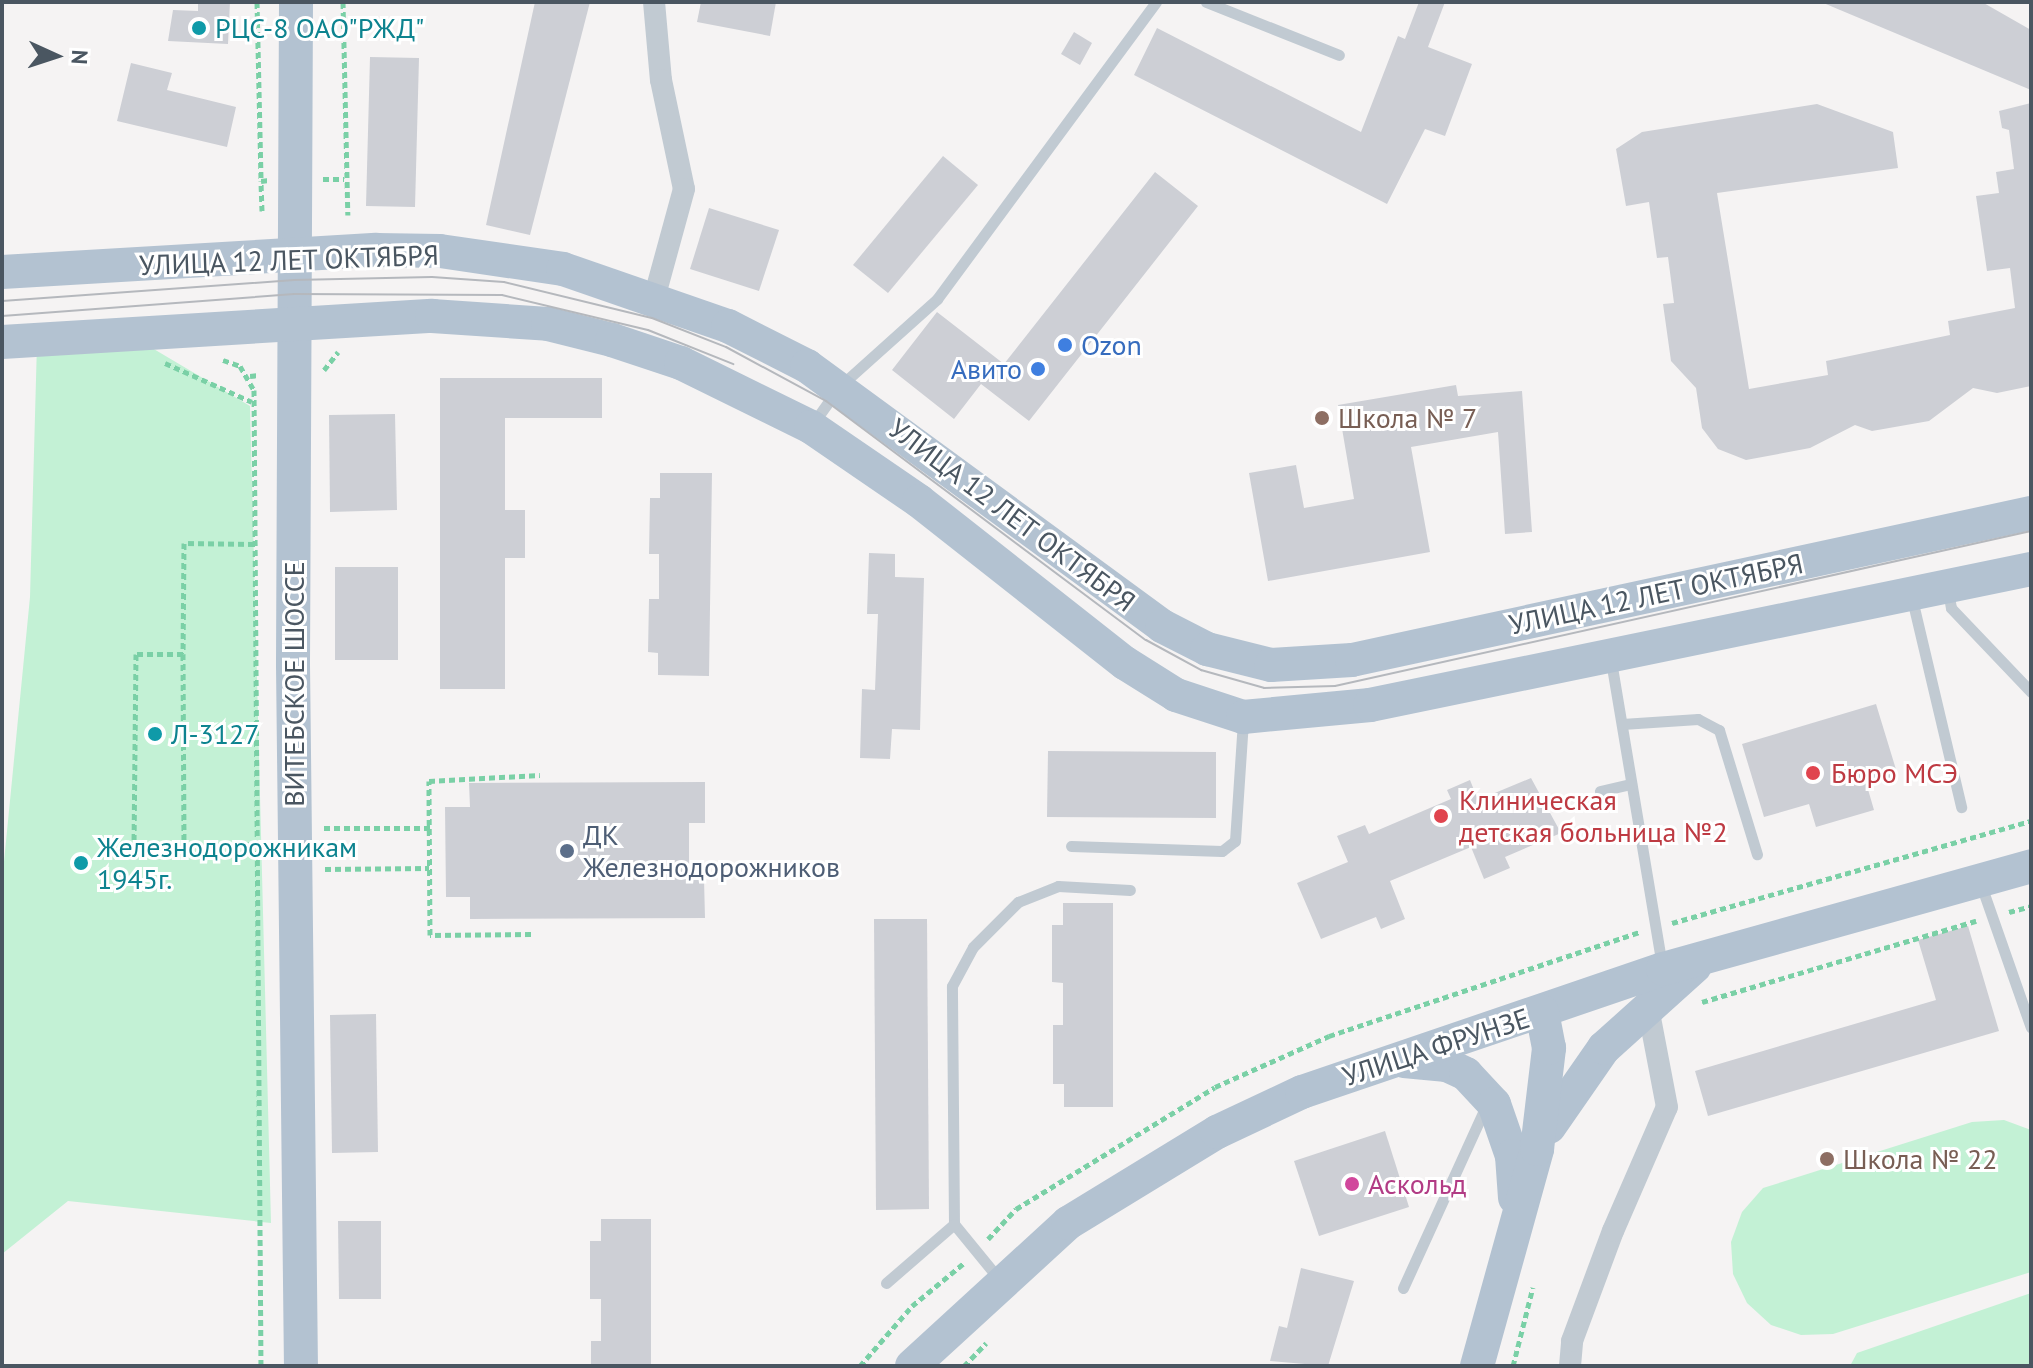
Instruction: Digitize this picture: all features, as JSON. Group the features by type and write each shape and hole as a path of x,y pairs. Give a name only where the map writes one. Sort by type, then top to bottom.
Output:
{"main road":[{"name":"ВИТЕБСКОЕ ШОССЕ","path":"296,2 294,321 301,1366"},
{"name":"УЛИЦА 12 ЛЕТ ОКТЯБРЯ","path":"2,272 295,256 455,253 563,269 728,326 839,387 1162,626 1207,649 1271,665 1352,660 2031,513"},
{"name":"УЛИЦА 12 ЛЕТ ОКТЯБРЯ","path":"2,342 96,339 294,321 432,316 548,324 681,363 811,427 919,501 1125,663 1176,695 1243,717 1370,705 2031,569"},
{"name":"УЛИЦА ФРУНЗЕ","path":"912,1366 1000,1280 1068,1223 1217,1132 1383,1061 1542,1012 1663,969 2031,866"},
{"path":"1537,1149 1570,1090 1648,1007 1704,958"},
{"path":"1477,1366 1537,1149 1549,1048 1542,1012"},
{"path":"1383,1061 1447,1065 1466,1074 1494,1104 1512,1156 1516,1219"}],"street":[{"path":"654,2 661,80 684,189 654,299"},
{"path":"1570,1366 1572,1341 1607,1245 1667,1107 1648,1007"}],"lane":[{"path":"811,427 839,387 937,299 1156,2"},
{"path":"1206,2 1339,55"},
{"path":"1947,587 1951,608 2031,692"},
{"path":"1911,594 1961,807"},
{"path":"1610,656 1663,969"},
{"path":"1071,846 1222,851 1235,841 1243,717"},
{"path":"1622,724 1698,719 1719,730 1757,854"},
{"path":"1600,791 1631,784"},
{"path":"1979,880 2031,1028"},
{"path":"1000,1280 954,1224 952,986 973,947 1018,902 1058,886 1130,890"},
{"path":"1403,1288 1484,1107 1494,1104"},
{"path":"886,1283 954,1224"}],"path":[{"path":"257,2 261,181"},
{"path":"343,2 344,179 348,215"},
{"path":"322,179 344,179"},
{"path":"315,370 330,369 337,352 350,347"},
{"path":"155,358 252,402"},
{"path":"259,375 250,376 261,1366"},
{"path":"184,845 184,543 254,544"},
{"path":"183,654 136,654 134,846 257,844"},
{"path":"531,934 430,935 429,781 540,775"},
{"path":"319,828 430,828"},
{"path":"320,869 429,868"},
{"path":"1695,1004 2031,906"},
{"path":"860,1366 912,1306 977,1252"},
{"path":"1513,1366 1536,1274"},
{"path":"964,1366 996,1331"}],"green space":[{"path":"37,343 147,345 250,406 271,1223 68,1201 2,1254 2,882 30,597"},
{"path":"2004,1120 2031,1130 2031,1272 1833,1334 1801,1335 1771,1325 1747,1303 1733,1274 1731,1242 1742,1212 1763,1188 1972,1122"},
{"path":"2031,1293 2031,1366 1850,1366 1857,1353"}],"building":[{"name":"РЦС-8 ОАО\"РЖД\"","path":"198,2 230,2 228,44 168,41 173,10 198,11"},
{"path":"535,2 590,2 530,235 486,225"},
{"path":"701,2 776,2 770,36 697,22"},
{"path":"1419,2 1445,2 1428,47 1472,64 1445,136 1425,129 1387,204 1134,75 1157,28 1361,132 1398,36 1405,39"},
{"path":"1821,2 1982,2 2031,30 2031,90"},
{"path":"1074,32 1092,43 1080,65 1061,54"},
{"path":"370,57 419,58 415,207 366,206"},
{"path":"131,63 172,73 167,90 236,107 227,147 117,121"},
{"path":"2031,103 2031,386 1997,393 1973,388 1929,421 1872,431 1855,425 1810,448 1746,460 1718,449 1702,428 1696,388 1671,361 1663,304 1674,303 1668,257 1657,258 1649,202 1626,206 1616,149 1642,132 1817,104 1893,132 1898,168 1717,193 1749,389 1828,375 1826,361 1950,335 1948,321 2015,308 2010,268 1987,271 1976,196 1999,193 1996,172 2014,169 2009,130 2002,128 1999,111"},
{"path":"943,156 978,185 888,293 853,265"},
{"path":"1155,172 1198,206 1029,421 981,384 954,419 892,370 937,312 1004,364"},
{"path":"709,208 779,230 759,291 690,269"},
{"path":"440,378 602,378 602,418 505,418 505,510 525,510 525,558 505,558 505,689 440,689"},
{"path":"1456,385 1458,396 1522,391 1532,532 1505,534 1498,432 1411,447 1430,552 1268,581 1249,473 1296,465 1304,508 1354,499 1338,405"},
{"path":"395,414 397,510 330,512 329,415"},
{"path":"660,473 712,473 709,676 658,675 658,653 648,652 649,599 659,599 659,554 649,554 650,498 660,498"},
{"path":"869,553 895,554 895,577 924,578 920,730 892,729 890,759 860,758 862,689 875,690 878,614 867,614"},
{"path":"335,567 398,567 398,660 335,660"},
{"path":"1876,704 1898,776 1867,786 1874,810 1816,827 1809,804 1764,817 1742,744"},
{"path":"1048,751 1216,752 1216,818 1047,817"},
{"path":"1531,778 1561,833 1505,857 1510,868 1484,879 1471,847 1390,881 1405,919 1381,929 1376,917 1321,939 1297,883 1348,862 1337,836 1365,825 1369,834 1451,799 1447,790 1470,780 1478,800"},
{"name":"ДК Железнодорожников","path":"705,782 705,823 689,823 689,879 704,879 705,918 470,919 470,897 446,897 445,807 470,807 469,783"},
{"path":"1063,903 1113,903 1113,1107 1064,1107 1064,1084 1053,1084 1053,1025 1063,1025 1063,983 1052,982 1052,925 1063,925"},
{"path":"874,919 927,919 929,1209 876,1210"},
{"path":"1968,926 1999,1031 1708,1116 1695,1071 1936,1000 1918,940"},
{"path":"376,1014 378,1152 332,1153 330,1015"},
{"name":"Аскольд","path":"1385,1131 1409,1207 1319,1236 1294,1161"},
{"path":"601,1219 651,1219 651,1366 591,1366 591,1341 601,1341 601,1299 590,1299 590,1241 601,1241"},
{"path":"338,1221 381,1221 381,1299 339,1299"},
{"path":"1301,1268 1354,1281 1328,1366 1270,1361 1279,1326 1287,1328"}],"tram line":[{"path":"2,301 294,280 432,277 504,282 652,318 726,347 826,401 1146,640 1201,670 1264,688 1335,686 2031,531"},
{"path":"2,316 294,294 502,295 648,330 733,364"}],"place":[{"name":"РЦС-8 ОАО\"РЖД\"","path":"199,28"},
{"name":"Ozon","path":"1065,345"},
{"name":"Авито","path":"1038,369"},
{"name":"Школа № 7","path":"1322,418"},
{"name":"Л-3127","path":"155,734"},
{"name":"Бюро МСЭ","path":"1813,773"},
{"name":"Клиническая детская больница №2","path":"1441,816"},
{"name":"ДК Железнодорожников","path":"567,851"},
{"name":"Железнодорожникам 1945г.","path":"81,863"},
{"name":"Школа № 22","path":"1827,1159"},
{"name":"Аскольд","path":"1352,1184"}]}
